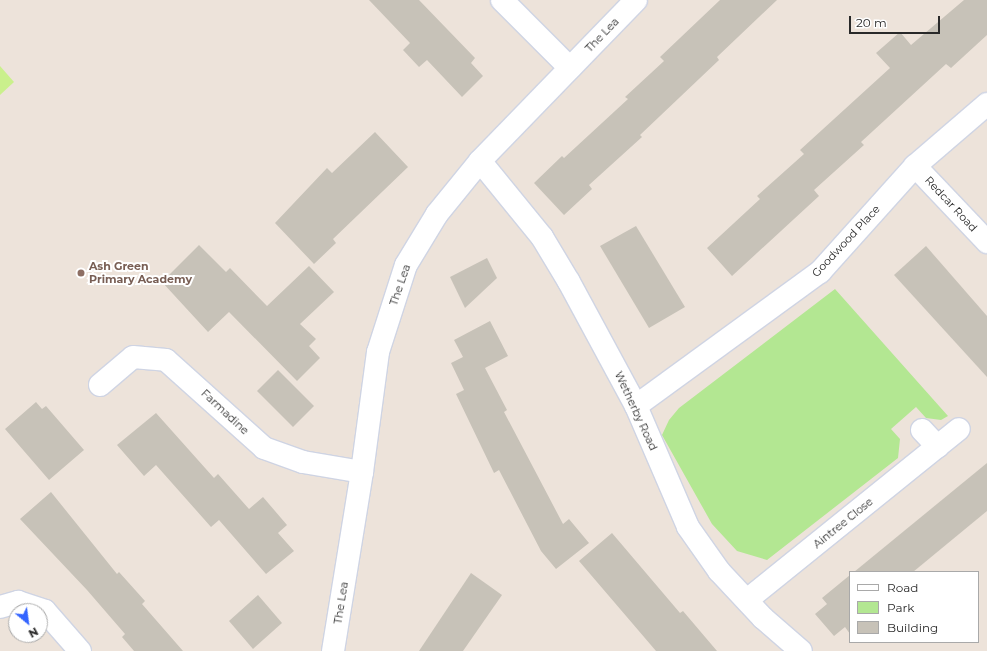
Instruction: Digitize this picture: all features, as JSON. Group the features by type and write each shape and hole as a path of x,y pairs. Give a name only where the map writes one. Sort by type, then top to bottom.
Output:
{"street":[{"path":"502,0 570,68"},
{"name":"The Lea","path":"333,651 362,472 378,352 406,265 437,214 480,161 636,0"},
{"name":"Goodwood Place","path":"636,406 820,272 915,166 987,104"},
{"name":"Wetherby Road","path":"480,161 542,237 636,406 688,527 719,571 747,600 801,651"},
{"name":"Redcar Road","path":"915,166 987,242"},
{"name":"Farmadine","path":"100,385 132,358 166,360 264,448 303,462 362,472"},
{"name":"Aintree Close","path":"747,600 959,429"},
{"path":"922,430 938,447"},
{"path":"0,607 18,602 45,611 80,651"}],"green space":[{"path":"0,66 14,82 0,95"},
{"path":"835,289 948,416 941,420 926,418 916,407 891,429 900,439 898,458 767,560 737,551 712,524 662,435 669,420 679,408"}],"building":[{"path":"369,0 419,0 475,58 471,63 483,76 462,97 427,60 419,67 403,50 410,43"},
{"path":"720,0 777,0 717,57 719,60 640,135 642,137 589,185 592,189 564,215 534,183 562,156 564,158 628,99 625,97 664,61 660,57"},
{"path":"964,0 987,0 987,35 951,68 946,64 861,142 864,145 814,190 819,196 732,276 707,248 760,199 757,196 804,154 800,150 890,68 876,53 900,32 911,45"},
{"path":"375,132 408,167 333,239 336,243 314,264 275,223 327,168 332,173"},
{"path":"636,226 685,307 649,328 600,246"},
{"path":"199,245 226,272 230,268 267,306 309,266 334,292 300,324 316,339 309,346 320,358 297,381 229,312 208,332 162,282"},
{"path":"926,246 987,316 987,377 894,275"},
{"path":"487,258 497,278 465,308 450,277"},
{"path":"490,321 508,356 485,368 507,410 504,412 563,524 569,519 589,543 556,569 541,551 499,470 494,473 456,394 464,390 451,363 463,357 454,340"},
{"path":"278,370 314,406 293,427 257,391"},
{"path":"36,402 42,409 46,406 84,450 49,480 5,429"},
{"path":"156,413 214,478 218,474 249,509 263,497 287,525 278,533 294,551 266,574 219,520 211,527 156,465 144,476 117,445"},
{"path":"987,463 987,511 914,571 855,571"},
{"path":"51,492 117,574 119,572 145,601 142,604 183,651 134,651 122,637 125,634 87,590 20,519"},
{"path":"612,533 680,613 683,611 717,651 656,651 579,561"},
{"path":"471,573 502,595 463,651 419,651"},
{"path":"849,576 849,633 845,627 834,636 815,614 827,604 822,598"},
{"path":"258,595 282,623 253,649 229,621"}],"place":[{"name":"Ash Green Primary Academy","path":"81,273"}]}
